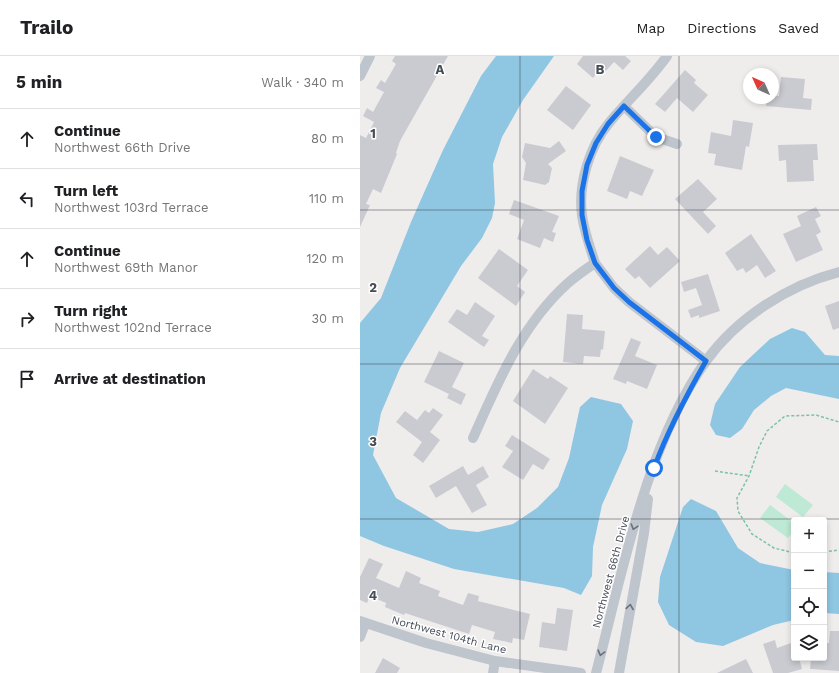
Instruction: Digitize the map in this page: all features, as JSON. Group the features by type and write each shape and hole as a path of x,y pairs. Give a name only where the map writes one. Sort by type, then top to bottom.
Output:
{"street":[{"path":"360,76 370,56"},
{"path":"667,56 608,124 596,143 587,165 582,191 582,215 595,263 614,288 629,302 706,361"},
{"path":"624,106 656,137 677,144"},
{"path":"474,438 504,370 522,338 542,312 568,283 595,263"},
{"name":"Northwest 66th Drive","path":"596,673 633,530 651,477 668,430 683,400 706,361 730,335 757,310 792,290 839,272"},
{"name":"Northwest 66th Drive","path":"619,673 644,533 651,477"},
{"path":"360,637 363,623"},
{"name":"Northwest 104th Lane","path":"363,623 426,643 495,661 581,673"},
{"path":"493,673 495,661"}],"path":[{"path":"791,552 774,548 752,534 738,512 737,498 749,476 759,447 767,431 785,416 816,415 839,422"},
{"path":"715,471 749,476"},
{"path":"827,552 839,550"}],"green space":[{"path":"785,484 813,505 803,517 776,497"},
{"path":"770,505 791,521 791,534 788,538 760,518"}],"water":[{"path":"496,56 554,56 523,100 502,137 493,164 495,203 492,218 482,238 461,266 400,368 381,413 373,455 396,498 449,529 478,532 513,524 537,508 558,487 569,458 580,407 591,397 621,404 633,421 627,449 602,505 593,547 592,576 581,595 564,588 454,569 384,546 360,536 360,323 381,298 411,222 443,150 481,76"},
{"path":"792,328 805,332 825,355 839,356 839,399 786,388 771,396 754,410 742,429 730,438 716,435 710,425 715,404 740,367 770,339"},
{"path":"691,499 716,511 738,548 760,563 791,569 791,621 773,625 723,646 696,642 669,625 658,602 660,577 683,507"},
{"path":"827,572 839,573 839,614 827,613"}],"building":[{"path":"395,56 448,56 400,141 397,154 381,193 373,189 366,204 370,205 360,227 360,135 366,138 374,122 363,116 367,108 373,112 384,92 376,88 381,80 385,83 396,64 392,61"},
{"path":"583,56 625,56 631,61 623,70 614,62 602,75 598,72 593,78 577,64"},
{"path":"685,70 696,80 694,83 708,95 693,112 677,98 665,112 655,104"},
{"path":"781,77 805,79 803,98 812,99 811,110 766,106 766,104 779,104"},
{"path":"566,86 591,105 573,130 547,110"},
{"path":"733,120 753,123 749,147 746,146 742,170 714,165 716,154 708,153 711,132 731,136"},
{"path":"559,141 566,151 548,164 552,168 549,182 545,185 523,180 526,163 522,157 525,143 550,148"},
{"path":"817,144 818,160 813,160 814,181 787,182 786,160 779,161 778,145"},
{"path":"620,156 654,170 642,196 630,191 627,199 607,191"},
{"path":"698,179 717,199 703,212 716,226 708,234 675,199"},
{"path":"514,200 559,216 552,232 556,233 553,242 544,238 540,248 517,239 524,220 509,214"},
{"path":"816,207 821,216 815,219 821,232 816,235 823,250 796,262 783,234 801,226 797,216"},
{"path":"751,234 776,271 765,278 757,265 746,273 743,268 737,271 725,253"},
{"path":"650,246 658,255 667,247 680,261 650,288 639,276 635,279 625,269"},
{"path":"499,249 528,270 517,286 525,292 516,306 478,278"},
{"path":"708,274 720,311 699,318 699,315 691,318 688,310 702,305 696,288 684,292 681,282"},
{"path":"839,301 839,328 833,330 825,306"},
{"path":"475,302 495,316 482,336 489,340 484,347 448,322 457,309 467,315"},
{"path":"567,314 583,315 582,329 605,331 603,350 601,349 600,357 584,356 583,364 563,362"},
{"path":"631,338 641,342 635,356 657,365 647,389 627,381 626,384 613,379"},
{"path":"439,351 464,363 452,387 466,394 461,405 447,398 449,394 424,382"},
{"path":"533,369 548,379 550,376 568,388 545,424 513,401"},
{"path":"433,408 443,415 430,432 440,440 423,463 413,455 422,442 396,422 405,411 417,420 425,410 429,413"},
{"path":"512,435 550,459 543,470 533,464 523,480 502,467 513,451 505,446"},
{"path":"463,466 468,475 483,466 489,477 476,485 487,505 472,513 456,486 436,498 429,486"},
{"path":"369,558 383,564 376,578 399,588 406,571 421,578 419,583 440,591 438,596 463,605 468,593 479,596 478,601 530,614 524,640 513,638 512,643 493,639 495,632 472,625 469,634 405,613 404,615 385,607 386,603 370,596 367,603 360,600 360,577"},
{"path":"557,608 573,610 567,651 539,647 542,622 555,624"},
{"path":"830,631 839,631 839,671 810,669 811,661 827,661 827,643 829,643"},
{"path":"775,640 777,648 791,643 791,661 800,661 802,669 788,673 773,673 763,644"},
{"path":"383,658 400,668 397,673 375,673"},
{"path":"746,659 753,673 717,673"}],"route":[{"path":"654,468 668,430 683,400 706,361 629,302 614,288 595,263 587,240 582,215 582,191 587,165 596,143 608,124 624,106 656,137"}]}
